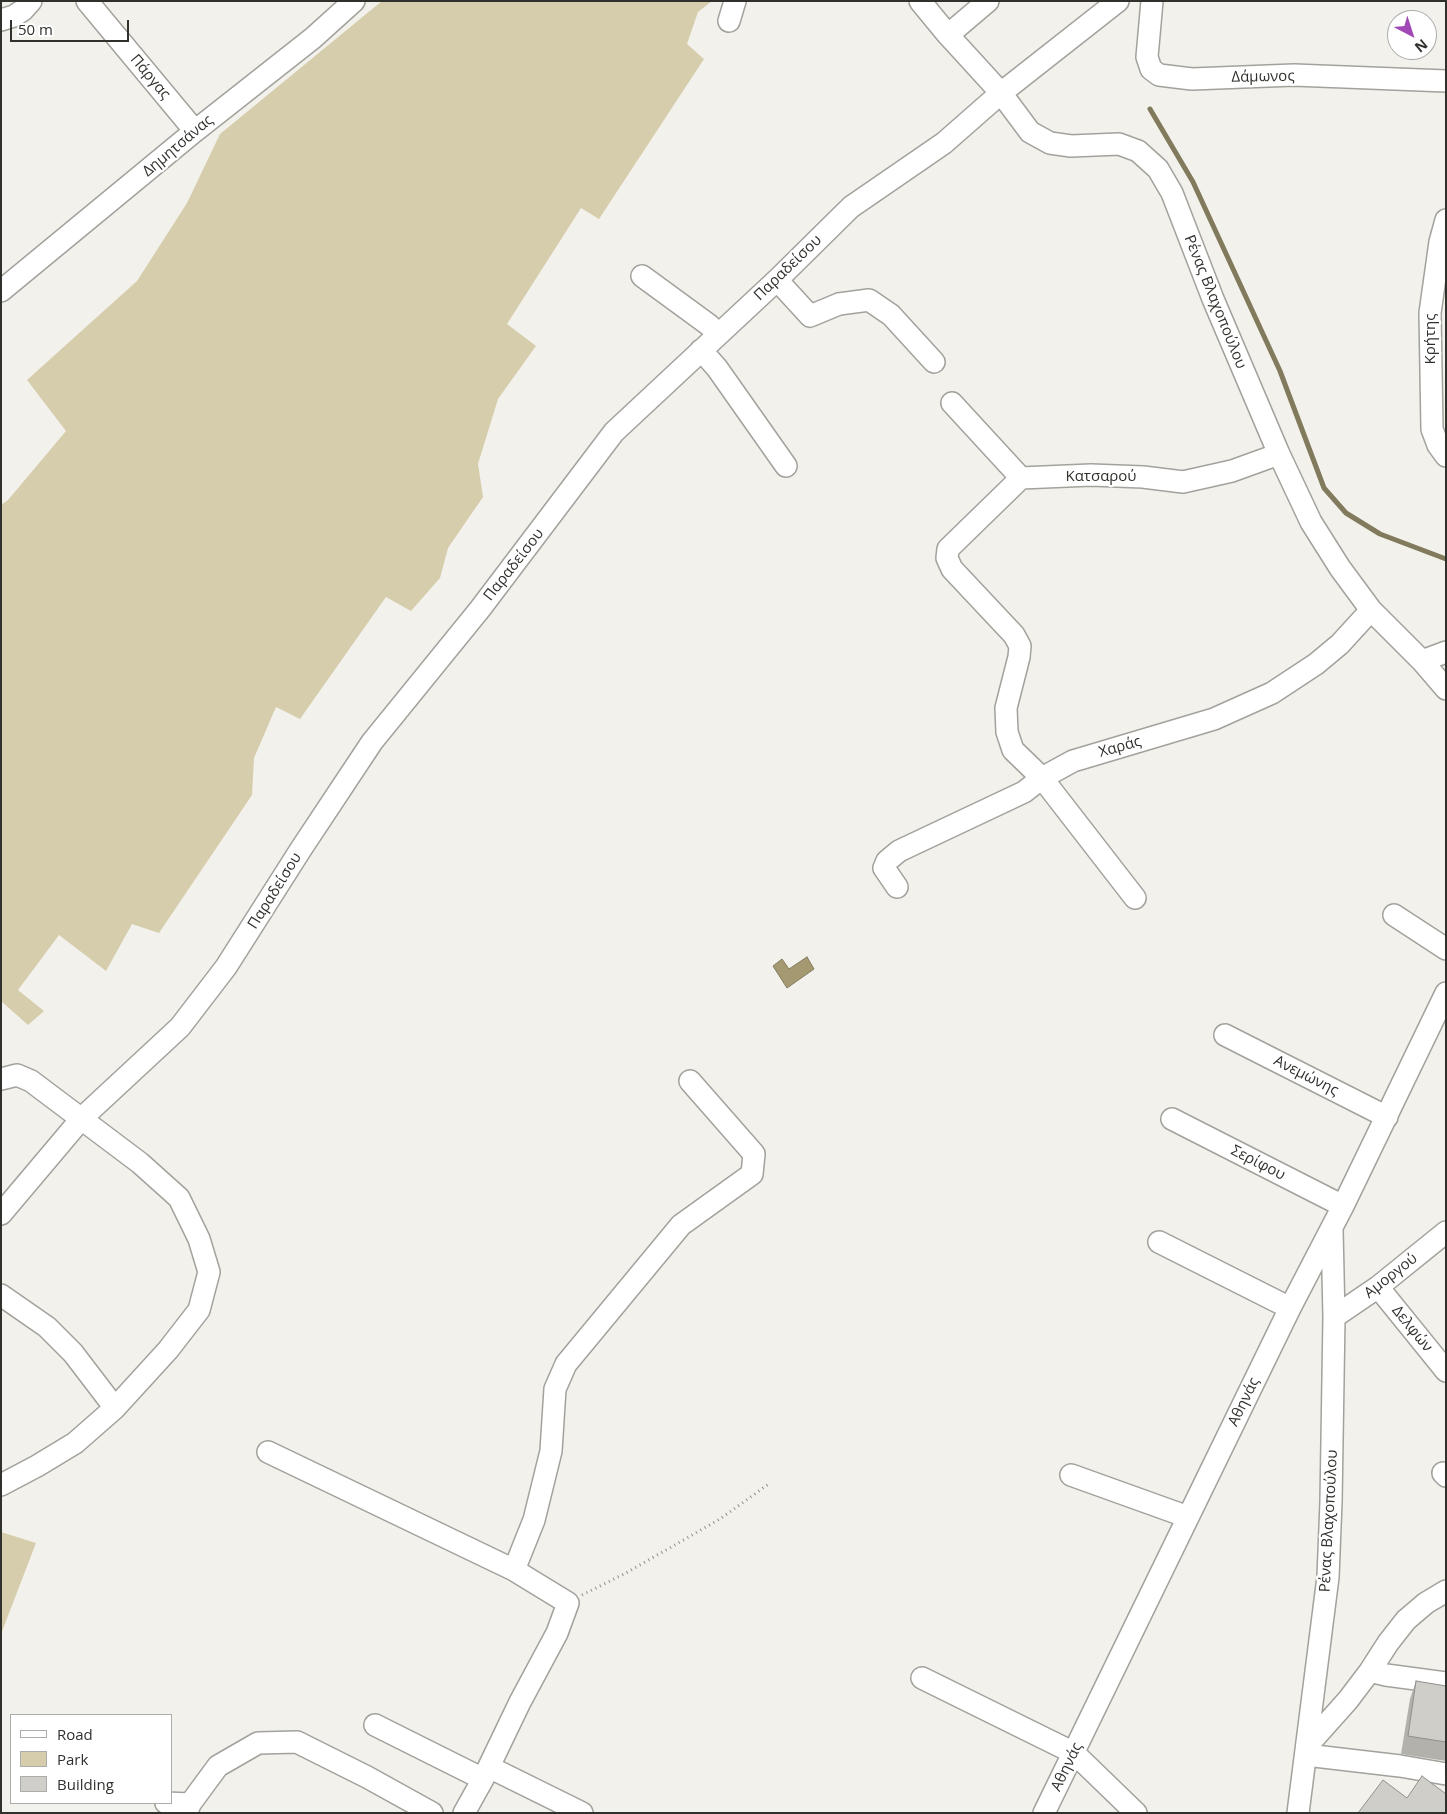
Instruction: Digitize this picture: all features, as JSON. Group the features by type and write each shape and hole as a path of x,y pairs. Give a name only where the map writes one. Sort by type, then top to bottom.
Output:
{"street":[{"path":"1,20 14,16 31,1"},
{"name":"Πάργας","path":"87,1 195,131"},
{"name":"Ρένας Βλαχοπούλου","path":"920,1 1001,93 1030,132 1050,143 1071,146 1119,144 1138,151 1158,170 1172,193 1213,299 1279,454 1311,522 1340,568 1371,610 1422,661 1446,689"},
{"path":"948,35 988,1"},
{"name":"Παραδείσου","path":"1,1214 82,1118 180,1027 226,968 372,742 492,593 614,432 778,280 851,207 944,143 1001,93 1118,1"},
{"name":"Δάμωνος","path":"1152,1 1147,57 1151,69 1159,75 1192,79 1294,76 1446,81"},
{"name":"Δημητσάνας","path":"1,291 195,131 313,38 348,3"},
{"name":"Κρήτης","path":"1446,220 1440,242 1432,429 1438,445 1446,456"},
{"path":"642,276 709,325 718,334"},
{"path":"778,280 810,316 840,304 869,300 891,315 934,362"},
{"path":"701,350 717,368 786,466"},
{"path":"952,403 1020,478 948,550 946,558 952,569 1014,635 1020,646 1006,708 1007,732 1013,750 1042,778 1136,898"},
{"name":"Κατσαρού","path":"1020,478 1090,475 1142,477 1183,482 1232,471 1279,454"},
{"name":"Χαράς","path":"897,887 884,868 887,860 899,851 1024,792 1042,778 1073,761 1214,719 1272,692 1316,664 1334,649 1371,610"},
{"path":"1422,661 1446,652"},
{"path":"1394,916 1446,949"},
{"name":"Αθηνάς","path":"1044,1813 1290,1308 1387,1117 1446,992"},
{"name":"Ανεμώνης","path":"1225,1035 1387,1117"},
{"path":"1,1079 17,1075 31,1081 140,1163 179,1198 199,1240 209,1272 199,1310 168,1350 115,1408 75,1443 1,1485"},
{"path":"514,1570 534,1520 551,1451 555,1389 566,1364 681,1225 752,1174 754,1154 690,1081"},
{"name":"Σερίφου","path":"1172,1119 1343,1206"},
{"name":"Ρένας Βλαχοπούλου","path":"1298,1813 1328,1577 1332,1502 1334,1317 1332,1227"},
{"name":"Αμοργού","path":"1334,1317 1378,1287 1446,1232"},
{"path":"1159,1242 1290,1308"},
{"name":"Δελφών","path":"1378,1287 1446,1371"},
{"path":"1,1295 47,1328 73,1353 115,1408"},
{"path":"268,1452 514,1570 568,1603 557,1633 464,1813"},
{"path":"1071,1475 1188,1517"},
{"path":"1306,1751 1348,1700 1406,1620 1426,1603 1446,1591"},
{"path":"1370,1671 1446,1683"},
{"path":"922,1678 1074,1753 1136,1813"},
{"path":"375,1726 582,1813"},
{"path":"170,1804 188,1809 218,1766 258,1743 297,1742 367,1777 432,1813"},
{"path":"1306,1751 1446,1774"}],"path":[{"path":"568,1603 626,1573 720,1519 770,1483"}],"green space":[{"path":"382,1 712,1 698,12 687,44 704,59 599,219 581,208 507,324 536,346 498,399 478,464 483,497 448,548 440,578 411,611 386,597 300,719 276,707 254,758 252,795 159,933 132,924 106,971 59,935 18,990 44,1011 28,1025 1,1001 1,505 8,500 66,431 27,380 137,281 187,203 220,134"},
{"path":"1,1532 36,1543 1,1634"}],"shaded area":[{"path":"807,957 814,969 787,988 773,966 782,959 789,969"}],"building":[{"path":"1416,1681 1446,1686 1446,1742 1408,1736"},
{"path":"1422,1776 1446,1794 1446,1813 1358,1813 1383,1780 1407,1798"}],"waterway":[{"path":"1150,109 1193,182 1280,371 1324,488 1346,513 1380,534 1446,559"}]}
